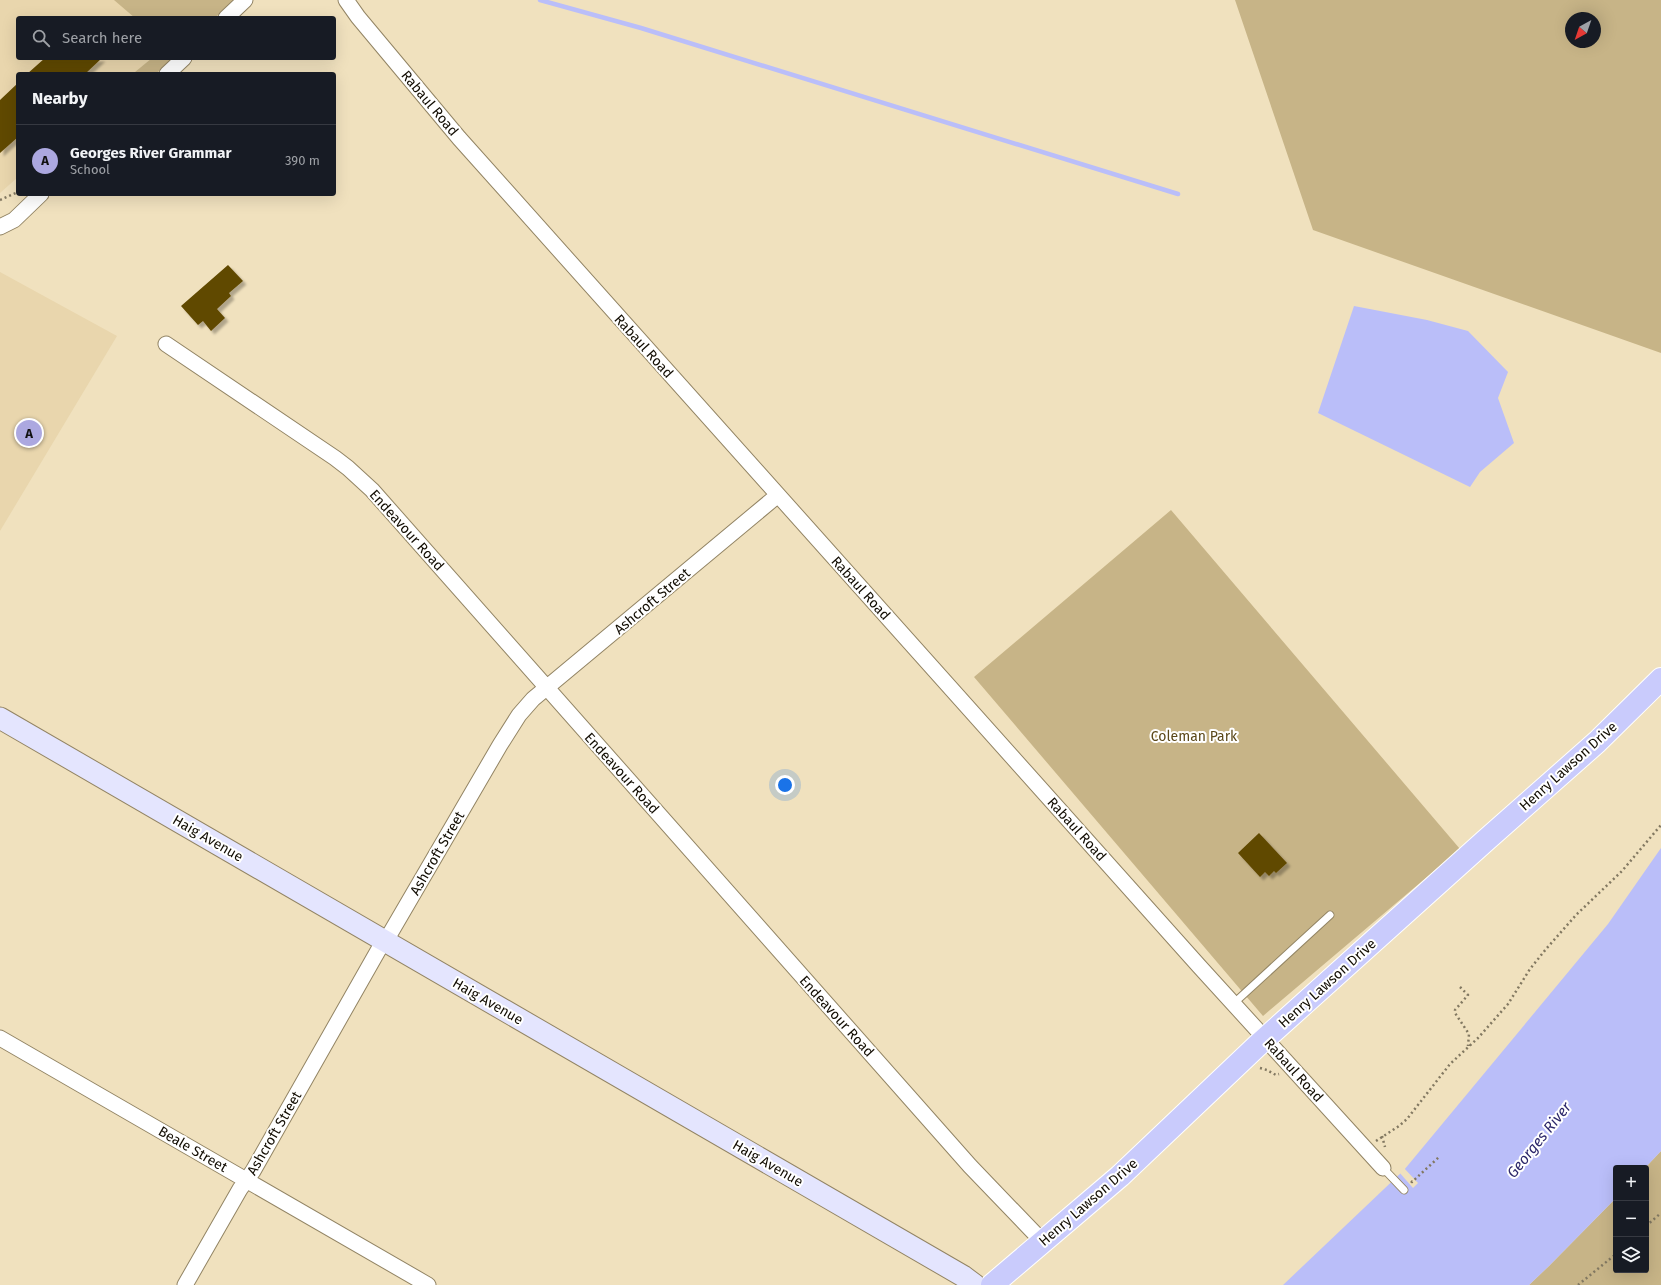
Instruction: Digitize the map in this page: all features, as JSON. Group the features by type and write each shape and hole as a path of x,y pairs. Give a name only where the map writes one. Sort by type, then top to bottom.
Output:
{"main road":[{"name":"Henry Lawson Drive","path":"992,1285 1120,1176 1265,1039 1597,742 1661,679"},
{"name":"Haig Avenue","path":"0,718 963,1276 975,1285"}],"street":[{"path":"228,16 245,0"},
{"name":"Rabaul Road","path":"346,0 358,17 459,138 1199,966 1383,1168"},
{"path":"169,72 182,60"},
{"path":"0,227 14,220 39,196"},
{"name":"Endeavour Road","path":"166,344 335,458 360,478 965,1160 1043,1242"},
{"name":"Ashcroft Street","path":"184,1285 512,724 525,707 547,688 778,495"},
{"name":"Beale Street","path":"0,1038 428,1285"}],"lane":[{"path":"1234,1004 1330,915"},
{"path":"1383,1168 1404,1190"}],"path":[{"path":"0,200 16,193"},
{"path":"1366,1149 1407,1119 1450,1064 1508,1004 1530,969 1546,949 1576,915 1622,871 1661,825"},
{"path":"1460,987 1468,995 1455,1010 1455,1012 1456,1016 1468,1030 1468,1047"},
{"path":"1415,1180 1439,1157"},
{"path":"1649,1223 1661,1213"},
{"path":"1578,1285 1613,1256"}],"shaded area":[{"path":"0,0 217,0 199,16 16,16 16,60 150,60 135,72 16,72 16,179 0,193"},
{"path":"0,272 117,336 0,531"}],"green space":[{"path":"114,0 234,0 217,16 133,16"},
{"path":"1235,0 1661,0 1661,353 1313,230"},
{"path":"150,60 171,60 158,72 135,72"},
{"name":"Coleman Park","path":"1171,510 1460,849 1263,1016 974,677"},
{"path":"1661,1151 1661,1285 1529,1285 1613,1201 1613,1273 1649,1273 1648,1165"}],"water":[{"path":"1354,306 1427,320 1468,331 1508,372 1498,398 1514,443 1480,472 1470,487 1318,413"},
{"name":"Georges River","path":"1661,848 1661,1151 1648,1165 1613,1165 1613,1201 1529,1285 1283,1285 1404,1170 1608,924"}],"pier":[{"path":"1403,1167 1418,1183 1413,1188 1399,1172"}],"building":[{"path":"43,60 100,60 87,72 29,72"},
{"path":"16,85 16,139 0,153 0,100"},
{"path":"228,265 243,281 229,293 231,296 217,309 225,318 211,331 203,321 198,325 181,306"},
{"path":"1259,833 1287,863 1276,873 1274,871 1269,876 1265,872 1260,877 1238,853"}],"waterway":[{"path":"540,0 641,28 1178,194"}],"place":[{"name":"Georges River Grammar","path":"29,433"}]}
